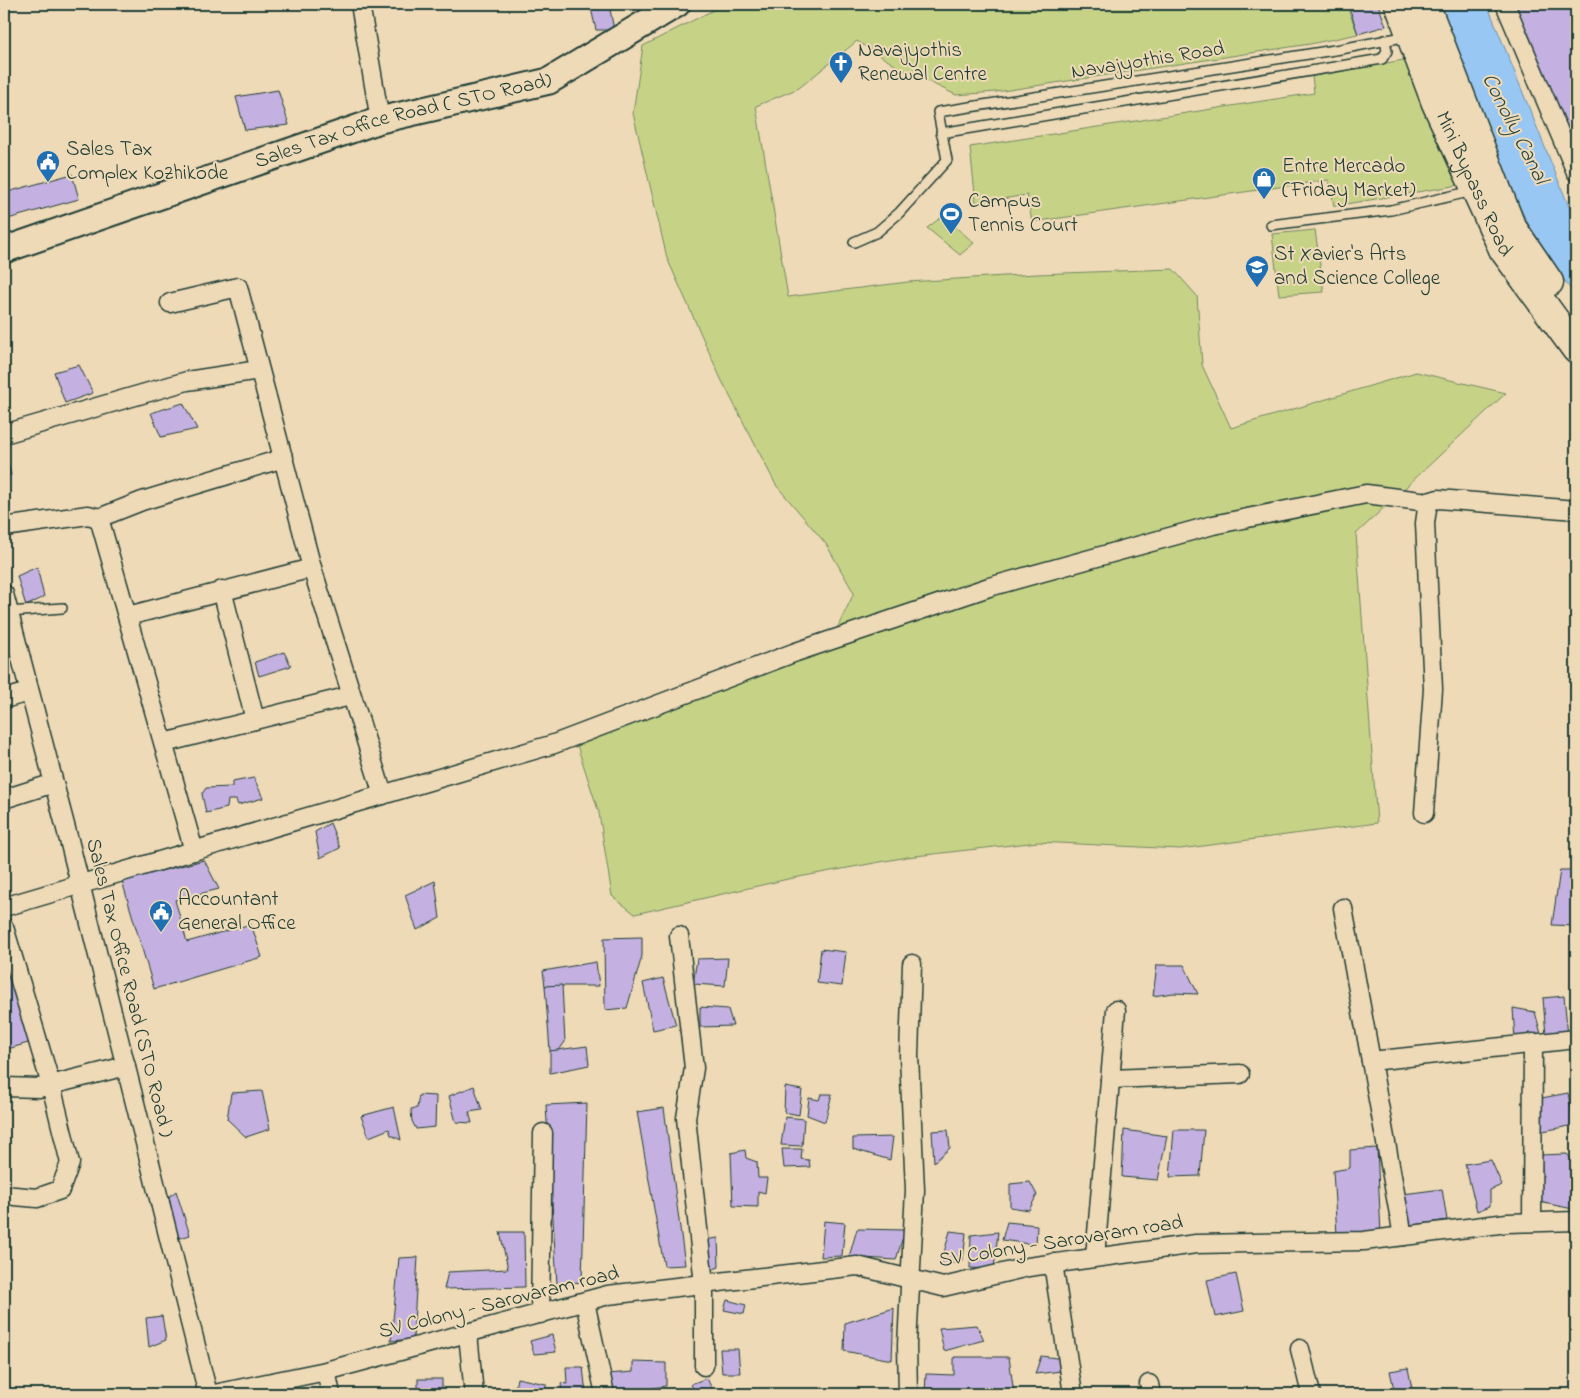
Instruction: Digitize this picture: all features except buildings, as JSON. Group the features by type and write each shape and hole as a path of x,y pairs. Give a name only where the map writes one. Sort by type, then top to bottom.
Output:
{"main road":[{"name":"Mini Bypass Road","path":"1399,4 1398,38 1436,102 1503,249 1576,349"},
{"name":"Mini Bypass Road","path":"1425,4 1511,226 1576,320"}],"street":[{"path":"360,4 380,120"},
{"name":"Sales Tax Office Road ( STO Road)","path":"4,250 380,120 549,81 677,4"},
{"path":"1505,4 1576,172"},
{"path":"170,303 238,287 312,568 382,795"},
{"path":"4,434 187,381 259,370"},
{"path":"4,527 88,515 99,518 142,501 284,458"},
{"path":"4,907 554,744 796,652 989,587 1213,525 1366,494 1428,502 1438,499 1576,510"},
{"path":"1424,813 1432,689 1425,523 1428,502"},
{"path":"99,518 194,851"},
{"path":"128,616 312,568"},
{"path":"222,590 255,720"},
{"name":"Sales Tax Office Road (STO Road )","path":"4,594 6,613 54,783 208,1394"},
{"path":"4,699 29,692"},
{"path":"164,744 350,696"},
{"path":"4,799 54,783"},
{"path":"1343,908 1402,1236"},
{"path":"4,927 51,1085 70,1163 60,1190 37,1198 4,1195"},
{"path":"679,936 694,1068 686,1118 704,1284 704,1366"},
{"path":"908,1394 910,1279 915,1190 909,1056 912,964"},
{"path":"1095,1257 1116,1010"},
{"path":"1371,1060 1576,1039"},
{"path":"1532,1222 1533,1043"},
{"path":"4,1087 39,1088 126,1066"},
{"path":"1110,1079 1240,1074"},
{"path":"540,1314 543,1133"},
{"name":"SV Colony - Sarovaram road","path":"214,1394 326,1371 608,1295 857,1266 943,1287 1028,1267 1196,1244 1364,1241 1507,1223 1576,1221"},
{"path":"1053,1263 1073,1394"},
{"path":"585,1302 605,1394"},
{"path":"468,1334 474,1394"},
{"path":"1300,1349 1312,1394"},
{"path":"326,1371 331,1394"}],"lane":[{"name":"Navajyothis Road","path":"854,242 877,232 899,213 947,160 938,112 1398,38"},
{"name":"Navajyothis Road","path":"941,133 1382,59 1398,38"},
{"path":"1271,225 1391,210 1476,190"},
{"path":"6,613 62,608"}],"green space":[{"path":"725,4 1346,4 1358,34 1310,44 996,92 956,95 898,67 857,41 799,88 756,106 788,297 908,282 1037,274 1173,269 1197,296 1202,365 1231,428 1416,372 1506,393 1356,534 1377,823 1180,849 1038,842 907,857 788,879 635,914 612,896 599,813 574,736 831,641 854,593 826,544 776,485 721,379 667,258 633,113 643,46"},
{"path":"1409,59 1459,185 1334,206 1329,180 1032,222 1027,195 976,203 970,147 1314,93 1312,76"},
{"name":"Campus Tennis Court","path":"943,216 974,243 960,255 927,228"},
{"path":"1315,230 1324,292 1279,295 1272,234"}],"water":[{"name":"Conolly Canal","path":"1436,4 1487,4 1576,224 1576,298 1527,222 1498,161"}],"place":[{"name":"Navajyothis Renewal Centre","path":"841,84"},
{"name":"Sales Tax Complex Kozhikode","path":"48,183"},
{"name":"Entre Mercado (Friday Market)","path":"1264,200"},
{"name":"Campus Tennis Court","path":"951,235"},
{"name":"St Xavier's Arts and Science College","path":"1257,288"},
{"name":"Accountant General Office","path":"161,933"}]}
